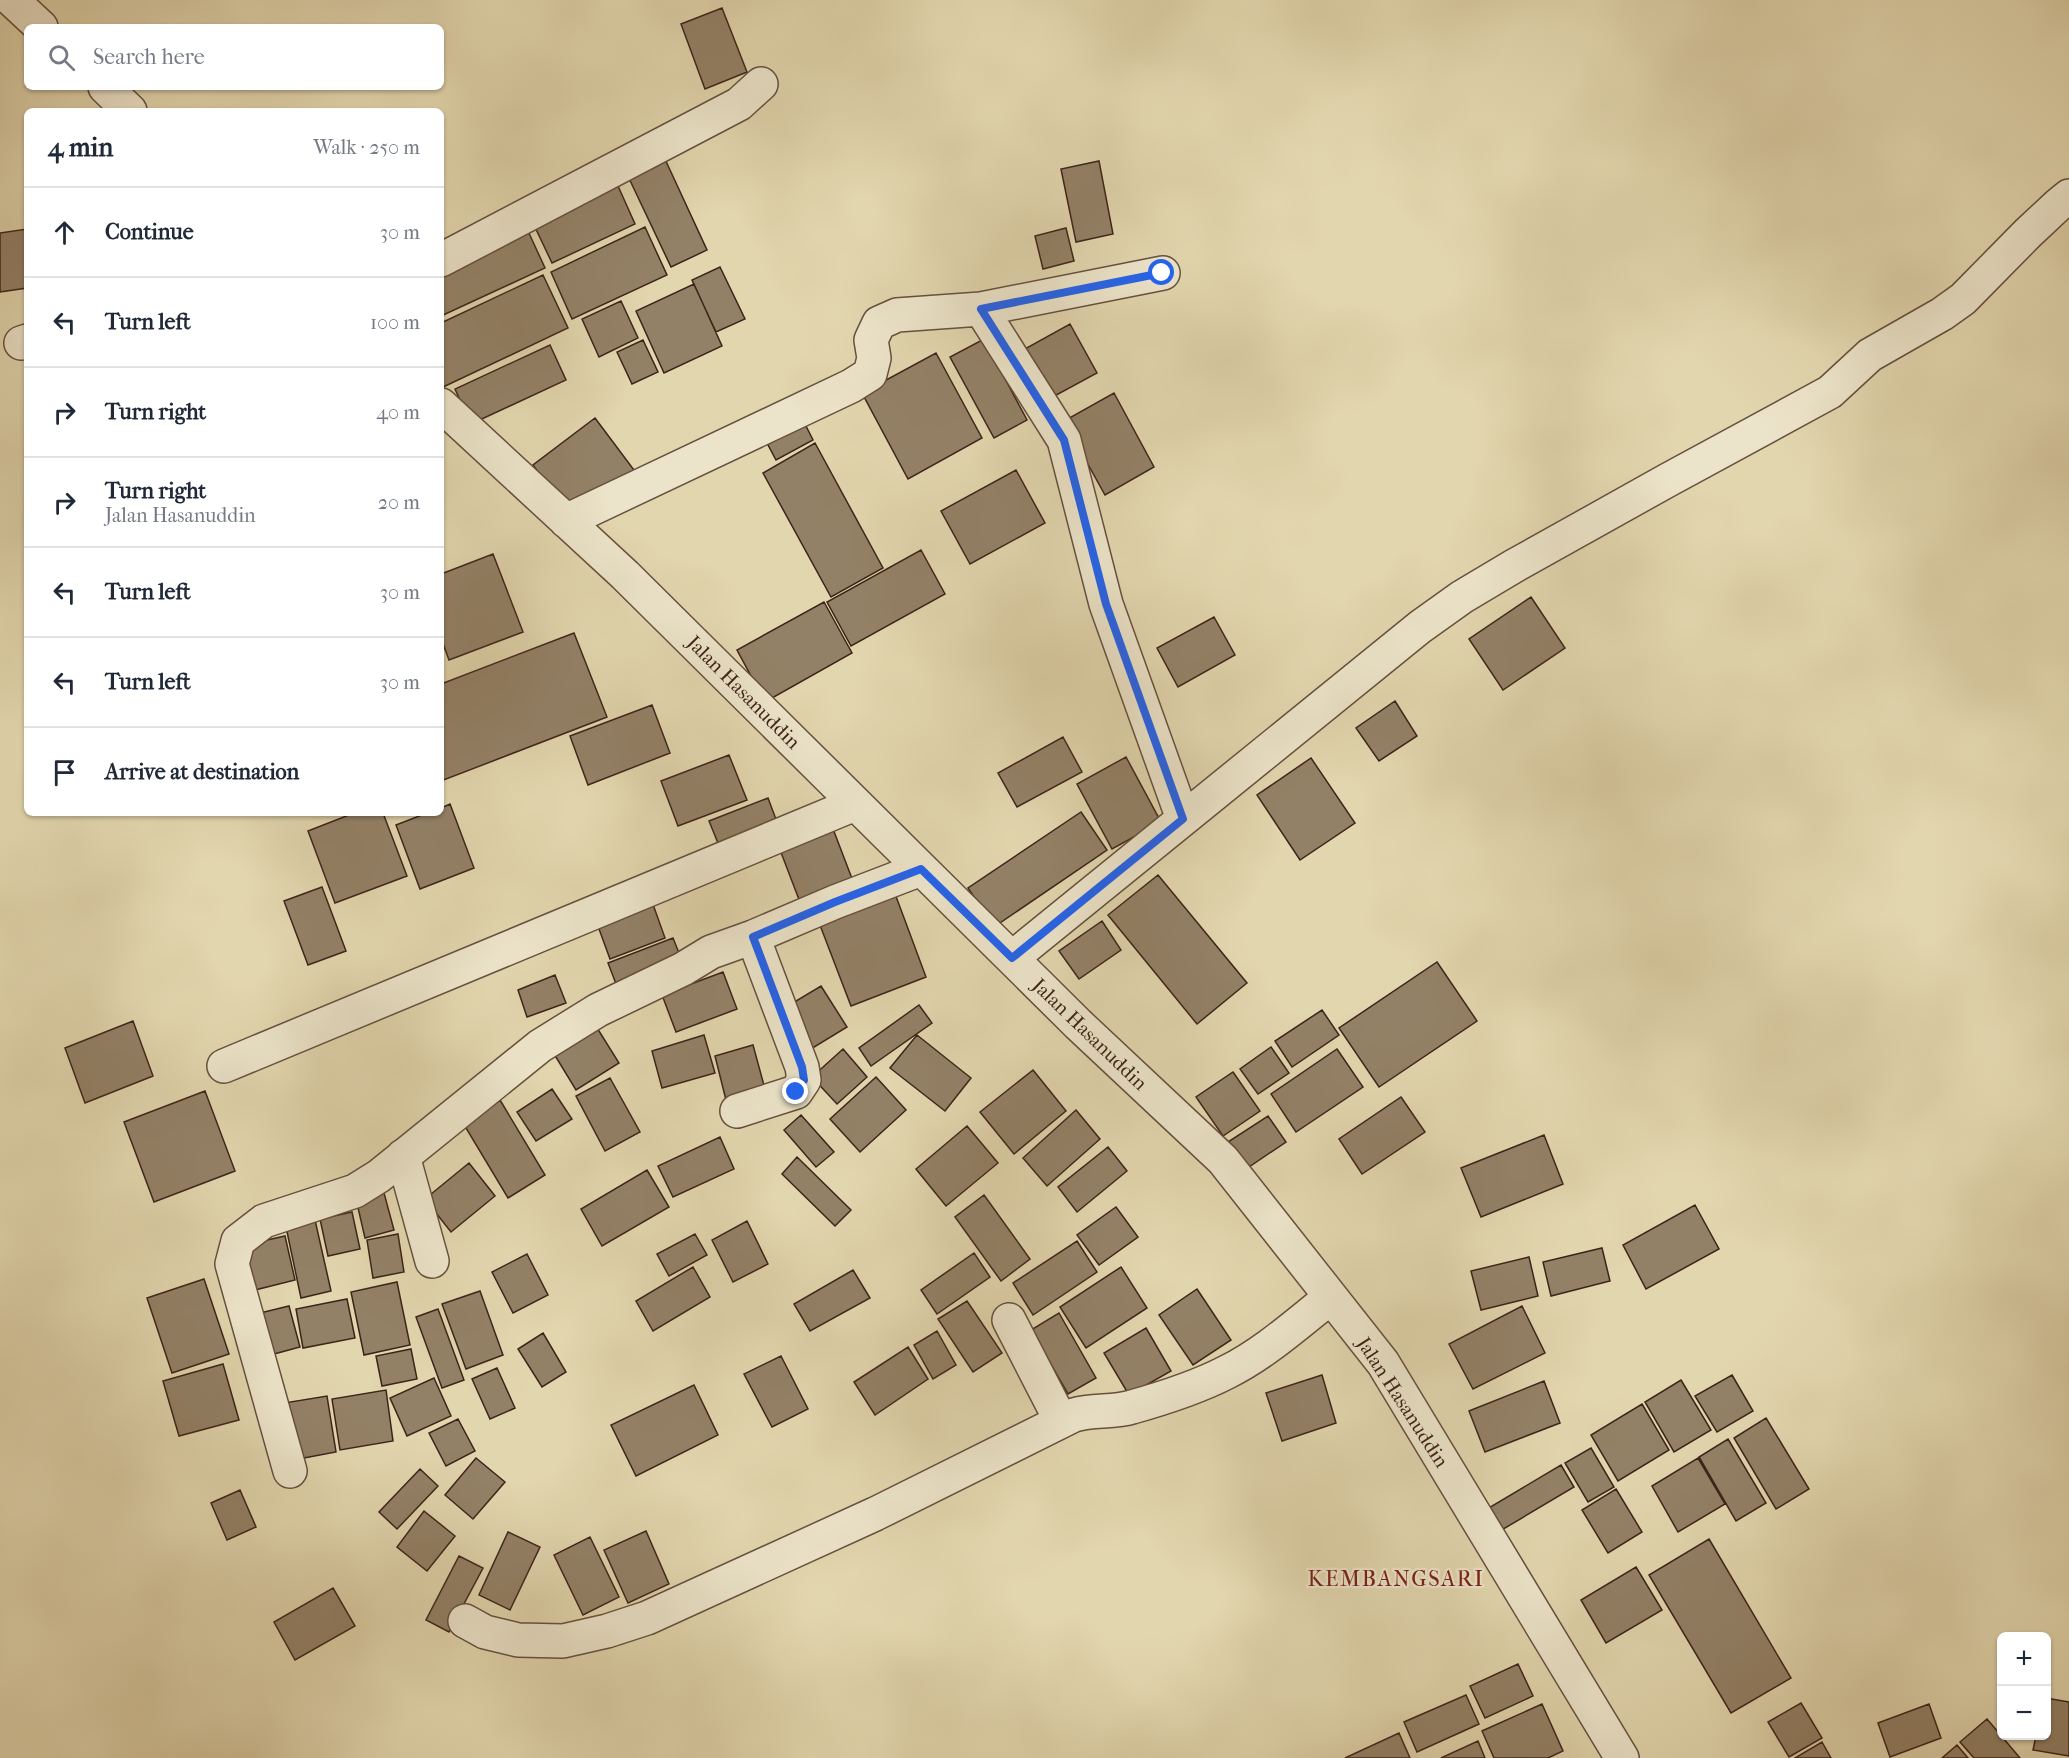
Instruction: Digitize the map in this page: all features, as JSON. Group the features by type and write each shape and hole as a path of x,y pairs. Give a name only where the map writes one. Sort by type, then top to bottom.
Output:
{"street":[{"path":"12,0 38,24"},
{"path":"444,258 740,104 760,84"},
{"path":"108,90 127,108"},
{"path":"1012,958 1420,627 1462,597 1657,485 1830,392 1870,355 1942,314 1963,299 2058,204 2069,196"},
{"path":"566,521 851,386 870,374 874,358 871,340 879,323 897,315 981,309 1162,273"},
{"path":"981,309 1064,440 1106,604 1183,819"},
{"name":"Jalan Hasanuddin","path":"444,408 731,679 1078,1024 1223,1160 1383,1363 1622,1758"},
{"path":"224,1066 855,804"},
{"path":"290,1471 232,1264 238,1240 264,1221 355,1191 379,1176 540,1046 566,1028 683,969 711,952 921,869"},
{"path":"737,1111 796,1092 804,1080 802,1067 753,937"},
{"path":"403,1156 432,1261"},
{"path":"465,1621 485,1632 518,1640 563,1641 607,1631 647,1618 875,1514 1061,1421 1084,1412 1129,1408 1227,1373 1266,1348 1331,1297"},
{"path":"1010,1320 1061,1421"}],"building":[{"path":"722,8 747,72 705,89 681,24"},
{"path":"664,157 707,250 671,267 627,174"},
{"path":"1099,161 1113,234 1076,242 1061,169"},
{"path":"618,186 635,224 552,263 534,225"},
{"path":"645,227 667,275 572,319 551,272"},
{"path":"1066,228 1074,261 1043,269 1035,236"},
{"path":"24,229 24,288 0,292 0,233"},
{"path":"528,231 545,268 444,315 444,271"},
{"path":"720,267 745,319 716,332 692,280"},
{"path":"543,275 568,328 444,387 444,322"},
{"path":"694,284 722,346 664,373 636,311"},
{"path":"621,301 638,338 599,357 582,319"},
{"path":"1070,324 1097,373 1049,399 1023,350"},
{"path":"984,339 1027,420 994,438 950,357"},
{"path":"643,340 658,372 632,384 617,352"},
{"path":"550,345 566,380 471,424 455,389"},
{"path":"936,353 982,438 908,479 862,393"},
{"path":"1114,393 1154,467 1105,495 1064,421"},
{"path":"595,418 634,470 571,517 533,465"},
{"path":"804,422 813,440 776,460 767,443"},
{"path":"815,443 883,568 831,597 763,473"},
{"path":"1016,470 1045,523 970,564 941,511"},
{"path":"921,550 945,594 851,646 827,602"},
{"path":"493,554 523,632 449,660 444,646 444,573"},
{"path":"1531,597 1565,648 1503,690 1469,639"},
{"path":"824,602 852,653 765,702 737,650"},
{"path":"1214,617 1235,655 1178,687 1157,648"},
{"path":"574,633 607,717 444,780 444,683"},
{"path":"1395,701 1417,736 1379,761 1356,728"},
{"path":"652,705 670,753 588,785 570,736"},
{"path":"1063,737 1082,772 1017,807 998,773"},
{"path":"729,755 747,800 678,826 661,781"},
{"path":"1126,757 1161,822 1112,849 1077,784"},
{"path":"1311,758 1355,823 1300,860 1257,795"},
{"path":"768,798 780,830 722,853 709,821"},
{"path":"450,804 474,868 420,889 396,825 419,816 444,816 444,807"},
{"path":"1081,812 1107,850 994,927 968,888"},
{"path":"346,816 384,816 407,876 335,903 308,831"},
{"path":"830,821 856,889 803,910 777,842"},
{"path":"1158,875 1247,983 1197,1024 1108,915"},
{"path":"322,887 346,951 308,965 284,901"},
{"path":"894,891 926,977 851,1006 818,920"},
{"path":"650,896 665,938 610,959 595,918"},
{"path":"1102,921 1121,950 1079,979 1059,951"},
{"path":"673,938 683,963 618,989 608,963"},
{"path":"1437,962 1477,1021 1379,1087 1339,1028"},
{"path":"723,972 737,1009 676,1032 662,995"},
{"path":"555,975 566,1003 527,1017 518,990"},
{"path":"821,986 847,1027 811,1049 786,1007"},
{"path":"919,1005 932,1023 871,1066 859,1048"},
{"path":"1322,1010 1339,1035 1292,1067 1275,1041"},
{"path":"133,1021 153,1076 85,1103 65,1048"},
{"path":"594,1023 619,1063 576,1090 551,1049"},
{"path":"704,1035 715,1073 662,1088 652,1051"},
{"path":"917,1035 971,1078 945,1111 890,1068"},
{"path":"753,1045 765,1089 726,1100 715,1056"},
{"path":"1271,1047 1289,1073 1258,1094 1240,1069"},
{"path":"843,1049 867,1077 837,1104 812,1077"},
{"path":"1337,1049 1363,1087 1296,1132 1271,1094"},
{"path":"1033,1070 1066,1111 1014,1154 980,1112"},
{"path":"1233,1072 1260,1111 1223,1136 1196,1097"},
{"path":"876,1077 906,1110 860,1152 830,1119"},
{"path":"610,1078 640,1132 605,1151 576,1096"},
{"path":"552,1089 572,1119 536,1141 517,1112"},
{"path":"205,1091 235,1171 154,1202 124,1122"},
{"path":"1401,1097 1425,1132 1362,1174 1339,1139"},
{"path":"500,1100 545,1175 508,1198 463,1123"},
{"path":"1076,1110 1100,1139 1047,1186 1023,1158"},
{"path":"801,1115 834,1152 816,1167 784,1130"},
{"path":"1268,1116 1286,1142 1246,1169 1228,1142"},
{"path":"967,1126 998,1163 946,1206 916,1169"},
{"path":"1544,1135 1563,1184 1481,1217 1461,1168"},
{"path":"720,1137 734,1169 673,1197 658,1166"},
{"path":"1108,1147 1127,1171 1077,1212 1058,1187"},
{"path":"797,1157 851,1210 835,1226 782,1174"},
{"path":"469,1163 495,1196 451,1232 425,1199"},
{"path":"647,1170 669,1207 602,1246 581,1209"},
{"path":"384,1193 394,1230 365,1238 356,1199"},
{"path":"984,1195 1030,1259 1001,1281 955,1217"},
{"path":"1695,1205 1719,1249 1646,1289 1623,1245"},
{"path":"1116,1207 1138,1237 1099,1265 1077,1235"},
{"path":"352,1212 360,1249 328,1256 320,1219"},
{"path":"315,1220 331,1291 301,1298 286,1227"},
{"path":"747,1221 768,1264 733,1282 712,1240"},
{"path":"398,1234 404,1272 373,1278 367,1240"},
{"path":"695,1234 707,1255 669,1276 657,1254"},
{"path":"285,1236 295,1280 255,1290 245,1245"},
{"path":"1077,1241 1097,1272 1033,1315 1013,1283"},
{"path":"1602,1248 1610,1281 1551,1296 1543,1262"},
{"path":"974,1253 990,1277 937,1314 921,1290"},
{"path":"527,1254 548,1295 513,1313 492,1272"},
{"path":"1529,1257 1538,1296 1481,1310 1471,1271"},
{"path":"693,1267 710,1297 653,1331 636,1301"},
{"path":"1121,1267 1147,1308 1086,1348 1060,1307"},
{"path":"853,1270 870,1298 810,1331 794,1304"},
{"path":"204,1279 229,1354 172,1373 147,1298"},
{"path":"397,1282 410,1345 364,1355 351,1292"},
{"path":"1197,1289 1231,1340 1193,1365 1159,1315"},
{"path":"480,1291 503,1355 466,1369 442,1304"},
{"path":"347,1299 355,1338 303,1348 296,1309"},
{"path":"967,1301 1002,1353 973,1372 938,1319"},
{"path":"289,1306 300,1347 263,1357 252,1315"},
{"path":"1522,1306 1545,1353 1473,1389 1449,1344"},
{"path":"438,1309 464,1380 442,1388 416,1317"},
{"path":"1059,1313 1096,1378 1068,1394 1031,1330"},
{"path":"1146,1328 1171,1371 1129,1395 1104,1353"},
{"path":"937,1331 956,1365 933,1379 914,1345"},
{"path":"543,1333 566,1372 542,1387 518,1349"},
{"path":"908,1347 928,1379 875,1415 854,1382"},
{"path":"411,1349 417,1379 382,1386 376,1356"},
{"path":"781,1356 808,1409 772,1427 744,1374"},
{"path":"223,1364 239,1420 179,1436 163,1381"},
{"path":"497,1368 515,1408 490,1419 472,1379"},
{"path":"1322,1375 1336,1423 1282,1441 1266,1393"},
{"path":"1732,1375 1753,1411 1717,1432 1695,1396"},
{"path":"434,1378 451,1416 407,1436 390,1398"},
{"path":"1681,1380 1711,1430 1674,1452 1645,1402"},
{"path":"1544,1381 1560,1423 1485,1452 1469,1411"},
{"path":"694,1385 718,1435 636,1476 611,1425"},
{"path":"386,1390 393,1441 340,1450 332,1399"},
{"path":"327,1396 336,1452 293,1460 284,1403"},
{"path":"1642,1404 1669,1450 1618,1481 1591,1435"},
{"path":"1766,1418 1809,1489 1776,1509 1734,1438"},
{"path":"458,1419 475,1451 446,1466 429,1433"},
{"path":"1728,1439 1766,1503 1736,1521 1699,1457"},
{"path":"1591,1448 1614,1487 1588,1502 1565,1463"},
{"path":"476,1458 505,1482 473,1519 445,1495"},
{"path":"1698,1458 1725,1504 1678,1532 1652,1486"},
{"path":"1561,1465 1574,1487 1500,1531 1487,1509"},
{"path":"420,1469 438,1486 397,1529 379,1512"},
{"path":"1616,1489 1642,1532 1608,1553 1582,1510"},
{"path":"240,1490 256,1527 227,1540 211,1503"},
{"path":"424,1511 455,1536 427,1571 397,1547"},
{"path":"646,1531 669,1584 628,1603 604,1550"},
{"path":"508,1532 540,1547 510,1610 479,1595"},
{"path":"590,1537 619,1597 583,1615 554,1555"},
{"path":"1709,1539 1791,1678 1731,1713 1649,1575"},
{"path":"459,1556 483,1568 449,1632 426,1620"},
{"path":"1636,1567 1662,1610 1606,1643 1581,1600"},
{"path":"333,1588 355,1626 295,1660 274,1622"},
{"path":"1518,1664 1533,1696 1485,1718 1470,1686"},
{"path":"1466,1695 1479,1724 1417,1752 1404,1722"},
{"path":"2051,1699 2069,1702 2069,1756 2033,1750 2035,1740 2051,1740"},
{"path":"1801,1703 1822,1738 1789,1757 1768,1722"},
{"path":"1542,1704 1563,1751 1548,1758 1494,1758 1482,1731"},
{"path":"1929,1704 1941,1738 1890,1757 1878,1723"},
{"path":"1987,1719 1997,1731 1997,1740 2005,1740 2020,1758 1974,1758 1960,1742"},
{"path":"1399,1733 1410,1758 1345,1758"},
{"path":"1478,1741 1485,1758 1441,1758"},
{"path":"1822,1742 1831,1758 1795,1758"},
{"path":"1957,1745 1968,1758 1942,1758"}],"district":[{"name":"KEMBANGSARI","path":"1396,1578"}],"route":[{"path":"796,1092 804,1080 802,1067 753,937 792,919 921,869 1012,958 1183,819 1106,604 1064,440 981,309 1162,273"}]}
